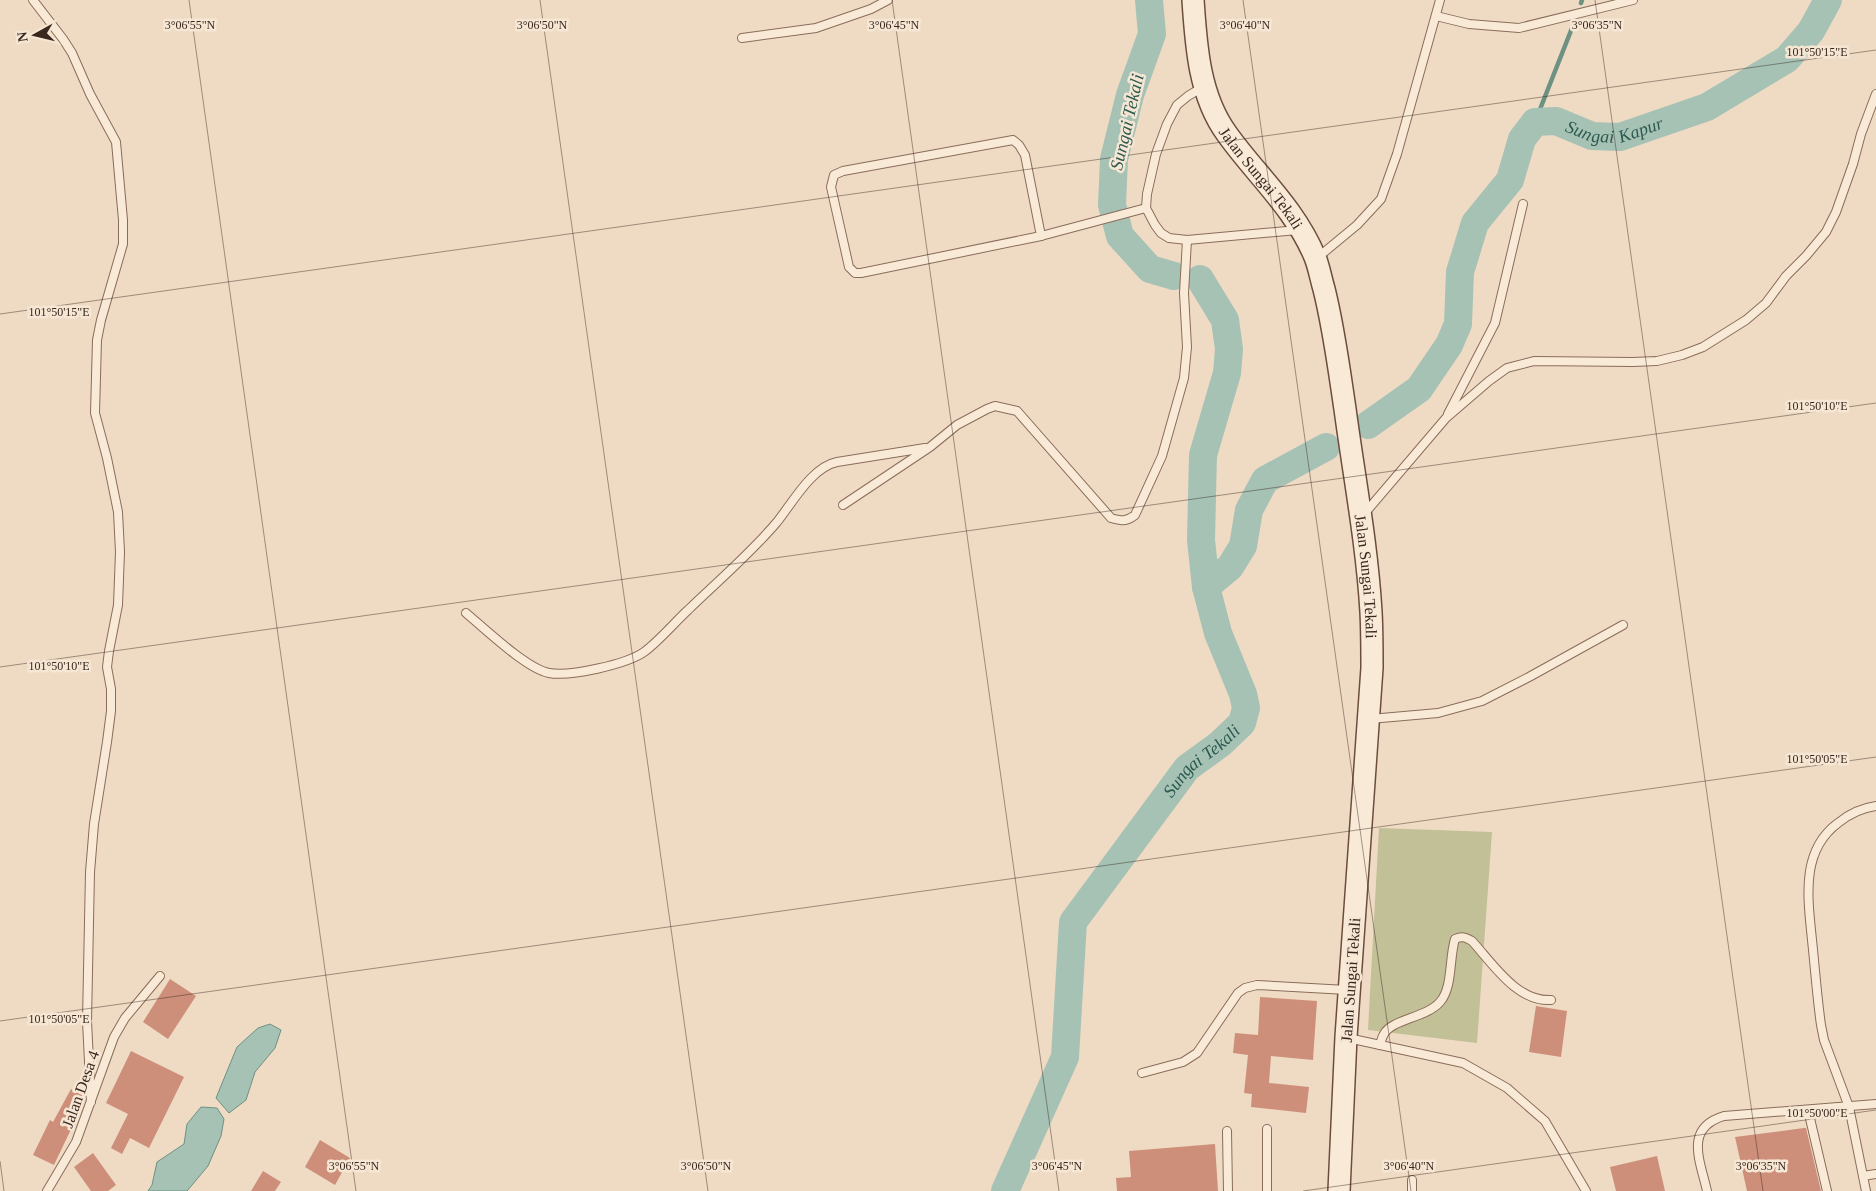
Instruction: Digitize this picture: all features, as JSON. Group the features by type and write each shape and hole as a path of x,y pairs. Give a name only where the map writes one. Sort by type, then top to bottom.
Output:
{"street":[{"name":"Jalan Sungai Tekali","path":"1193,0 1196,38 1204,86 1213,108 1226,133 1284,204 1302,230 1316,259 1331,317 1360,518 1371,611 1372,668 1346,1037 1339,1191"}],"lane":[{"path":"33,0 72,53 90,94 116,142 123,220 123,244 97,340 95,413 107,458 118,512 120,552 118,606 109,651 108,667 111,711 94,824 90,872 87,1021 91,1102"},
{"path":"742,38 816,28 871,9 888,0"},
{"path":"1316,259 1357,225 1381,199 1397,154 1440,0"},
{"path":"1436,16 1469,24 1519,28 1633,0"},
{"path":"1204,86 1184,99 1170,116 1156,154 1147,194 1146,208 1161,233 1168,238 1187,240 1302,230"},
{"path":"1360,518 1446,418 1507,368 1534,361 1657,361 1682,355 1703,347 1746,320 1766,303 1786,276 1826,232 1836,212 1876,94"},
{"path":"1042,236 1025,155 1019,145 1013,140 843,171 834,175 831,187 849,267 855,273 1042,236 1146,208"},
{"path":"1446,418 1495,323 1523,204"},
{"path":"843,505 930,447 957,426 994,406 1017,411 1111,518 1120,521 1128,520 1135,515 1162,456 1184,378 1187,347 1184,293 1187,240"},
{"path":"466,613 524,661 549,673 579,672 620,663 644,652 735,565 775,524 817,471 829,464 838,462 930,447"},
{"path":"1368,720 1438,713 1482,701 1623,625"},
{"path":"1866,1191 1849,1107 1824,1040 1821,1025 1809,901 1809,879 1812,860 1816,850 1830,828 1859,810 1876,806"},
{"path":"1380,1045 1384,1033 1391,1026 1429,1012 1441,1001 1450,976 1454,939 1460,937 1466,937 1472,941 1514,986 1533,999 1552,1000"},
{"name":"Jalan Desa 4","path":"47,1191 76,1142 114,1037 125,1018 160,976"},
{"path":"1142,1073 1183,1062 1197,1053 1229,1005 1238,993 1245,988 1257,985 1349,990"},
{"path":"1346,1037 1462,1063 1507,1088 1545,1121 1586,1191"},
{"path":"1707,1191 1697,1145 1699,1135 1704,1126 1712,1120 1724,1116 1876,1104"},
{"path":"1808,1110 1826,1191"},
{"path":"1267,1129 1267,1191"},
{"path":"1227,1131 1228,1191"},
{"path":"1863,1176 1876,1174"},
{"path":"1412,1180 1412,1191"}],"shaded area":[{"path":"1379,828 1492,832 1477,1043 1368,1030"},
{"path":"270,1024 281,1030 275,1048 255,1072 246,1100 229,1113 216,1098 237,1047 258,1028"},
{"path":"201,1107 217,1108 224,1119 221,1136 208,1166 187,1191 148,1191 152,1185 157,1162 184,1144 187,1124"}],"building":[{"path":"170,979 196,996 168,1039 143,1022"},
{"path":"1260,997 1317,1001 1313,1060 1271,1056 1269,1083 1309,1087 1306,1113 1251,1107 1252,1094 1244,1093 1248,1055 1233,1053 1235,1033 1258,1035"},
{"path":"1536,1006 1567,1011 1561,1057 1529,1052"},
{"path":"131,1051 184,1077 149,1148 130,1138 122,1154 111,1148 128,1114 106,1103"},
{"path":"71,1089 85,1097 85,1100 54,1165 33,1155 50,1120 53,1122"},
{"path":"1806,1128 1821,1191 1747,1191 1735,1137"},
{"path":"320,1140 350,1158 335,1185 305,1167"},
{"path":"1215,1144 1218,1191 1117,1191 1116,1178 1131,1177 1129,1151"},
{"path":"93,1153 116,1185 108,1191 91,1191 74,1167"},
{"path":"1657,1156 1665,1191 1616,1191 1610,1167"},
{"path":"263,1171 281,1182 275,1191 251,1191"}],"waterway":[{"name":"Sungai Tekali","path":"1149,0 1152,34 1130,95 1114,159 1112,205 1120,236 1150,269 1174,276"},
{"name":"Sungai Kapur","path":"1368,425 1419,389 1449,345 1458,324 1460,272 1475,223 1510,180 1522,139 1535,122 1556,121 1592,136 1620,137 1707,107 1787,59 1811,31 1828,0"},
{"path":"1535,122 1574,23"},
{"name":"Sungai Tekali","path":"1005,1191 1065,1057 1073,922 1187,768 1220,744 1242,723 1246,708 1243,694 1218,633 1206,587 1201,540 1203,455 1227,373 1229,349 1225,320 1200,279"},
{"name":"Sungai Kapur","path":"1206,587 1230,567 1243,546 1249,510 1265,480 1326,447"}]}
